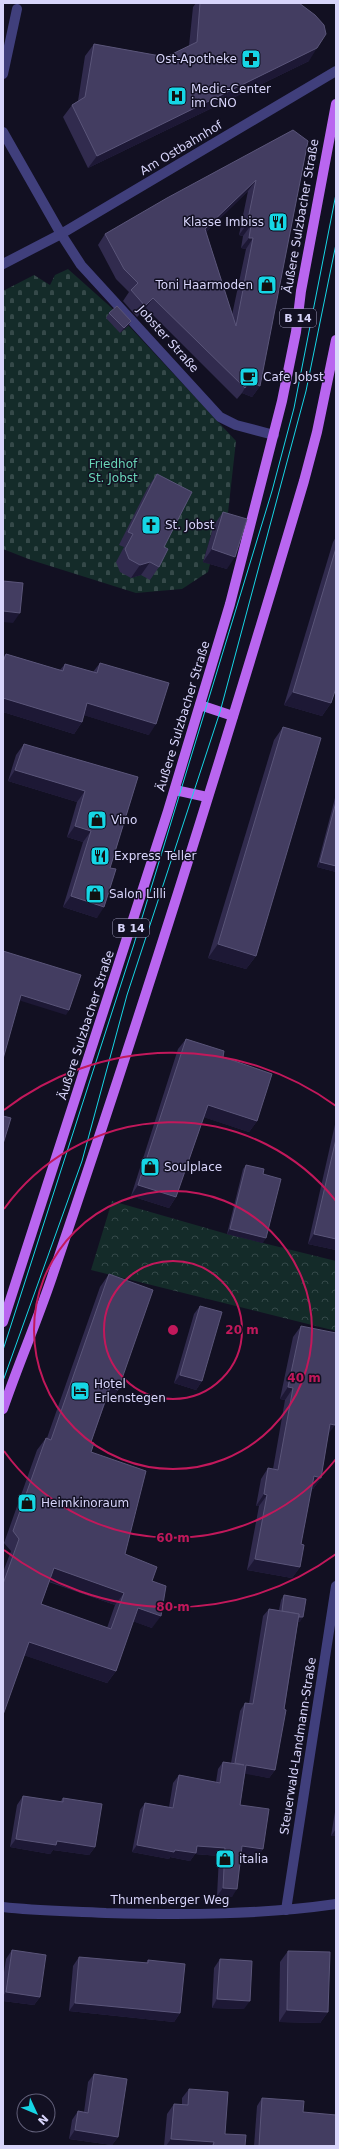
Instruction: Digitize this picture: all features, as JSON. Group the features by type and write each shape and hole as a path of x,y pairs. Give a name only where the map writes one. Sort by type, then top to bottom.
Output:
{"main road":[{"name":"Äußere Sulzbacher Straße","path":"3,1322 175,790 230,604 274,435 296,332 301,291 336,104"},
{"name":"B 14","path":"3,1409 68,1230 233,716 306,475 317,432 336,340"},
{"path":"200,705 233,716"},
{"path":"175,790 207,797"}],"street":[{"path":"3,74 17,9"},
{"name":"Am Ostbahnhof","path":"3,264 61,234 336,71"},
{"path":"3,132 61,234"},
{"name":"Jobster Straße","path":"61,234 81,265 220,417 236,425 274,435"},
{"name":"Steuerwald-Landmann-Straße","path":"286,1910 336,1586"},
{"name":"Thumenberger Weg","path":"3,1907 32,1910 172,1915 286,1910 336,1904"}],"green space":[{"name":"Friedhof St. Jobst","path":"68,269 114,310 236,441 228,513 223,527 214,525 203,562 210,564 208,572 182,589 136,593 31,560 3,549 3,291 34,275 50,285 55,275"},
{"path":"112,1201 227,1234 336,1261 336,1331 91,1270"}],"building":[{"path":"200,3 299,3 315,15 324,25 326,34 317,48 97,156 72,105 85,97 94,44 166,57 197,42"},
{"path":"293,130 308,141 260,386 249,381 245,388 153,298 145,306 131,290 138,283 124,269 105,234 167,198","holes":["256,180 247,224 251,225 249,238 253,238 236,326 205,229"]},
{"path":"117,306 131,321 124,328 109,313"},
{"name":"St. Jobst","path":"157,474 192,492 164,547 168,549 159,567 150,562 140,565 129,559 125,549 133,534 128,532"},
{"path":"223,512 247,519 235,557 212,549"},
{"path":"336,548 336,688 331,703 293,692"},
{"path":"3,581 23,583 20,613 3,611"},
{"path":"6,654 63,671 65,664 97,673 100,663 169,683 156,724 87,703 82,722 3,698 3,662"},
{"path":"283,727 321,738 256,956 218,944"},
{"path":"24,744 138,777 110,868 116,869 104,907 71,896 91,831 75,826 85,791 15,770"},
{"path":"336,802 336,866 320,862"},
{"path":"3,951 81,975 69,1010 21,995 3,1059"},
{"path":"186,1039 224,1051 223,1057 272,1074 257,1121 208,1105 176,1197 138,1185"},
{"path":"3,1116 11,1118 3,1144"},
{"path":"336,1139 336,1239 314,1234"},
{"path":"246,1165 264,1169 263,1174 281,1179 266,1238 230,1229"},
{"path":"109,1274 153,1290 118,1390 110,1387 91,1442 94,1443 91,1452 146,1471 125,1554 157,1567 152,1581 166,1586 161,1616 138,1608 116,1671 29,1642 3,1715 3,1584 19,1539 13,1531 46,1438 51,1440","holes":["54,1568 124,1593 111,1629 41,1604"]},
{"path":"200,1306 222,1312 202,1381 180,1375"},
{"path":"301,1326 336,1333 336,1422 335,1425 330,1424 321,1478 314,1476 301,1544 304,1545 300,1567 255,1559 267,1495 264,1494 268,1468 278,1470 293,1388 288,1387"},
{"path":"284,1595 306,1599 303,1617 299,1617 299,1614 282,1611"},
{"path":"269,1609 299,1614 284,1709 286,1710 275,1770 246,1765 240,1805 269,1809 263,1849 242,1846 237,1889 223,1888 225,1848 197,1846 196,1853 175,1850 174,1852 137,1845 145,1803 173,1808 179,1775 220,1783 223,1762 244,1765 235,1763 245,1703 253,1704"},
{"path":"23,1796 63,1802 63,1798 102,1804 95,1847 57,1841 56,1845 16,1839"},
{"path":"12,1950 46,1955 40,1997 6,1992"},
{"path":"288,1951 330,1952 328,2012 287,2010"},
{"path":"79,1957 148,1963 148,1960 185,1964 180,2013 75,2003"},
{"path":"220,1959 252,1961 250,2001 217,1999"},
{"path":"94,2074 127,2079 118,2137 75,2130 78,2111 88,2113"},
{"path":"189,2089 228,2092 225,2134 246,2135 245,2146 213,2146 214,2142 171,2139 174,2104 188,2105"},
{"path":"262,2098 304,2101 303,2112 336,2115 336,2146 259,2146"}],"tram line":[{"path":"3,1350 134,944 272,491 294,408 336,194"},
{"path":"3,1381 82,1161 127,995 220,712 306,391 336,244"}],"place":[{"name":"Ost-Apotheke","path":"251,59"},
{"name":"Medic-Center im CNO","path":"177,96"},
{"name":"Klasse Imbiss","path":"278,222"},
{"name":"Toni Haarmoden","path":"267,285"},
{"name":"Cafe Jobst","path":"249,377"},
{"name":"St. Jobst","path":"151,525"},
{"name":"Vino","path":"97,820"},
{"name":"Express Teller","path":"100,856"},
{"name":"Salon Lilli","path":"95,894"},
{"name":"Soulplace","path":"150,1167"},
{"name":"Hotel Erlenstegen","path":"80,1391"},
{"name":"Heimkinoraum","path":"27,1503"},
{"name":"italia","path":"225,1859"}]}
